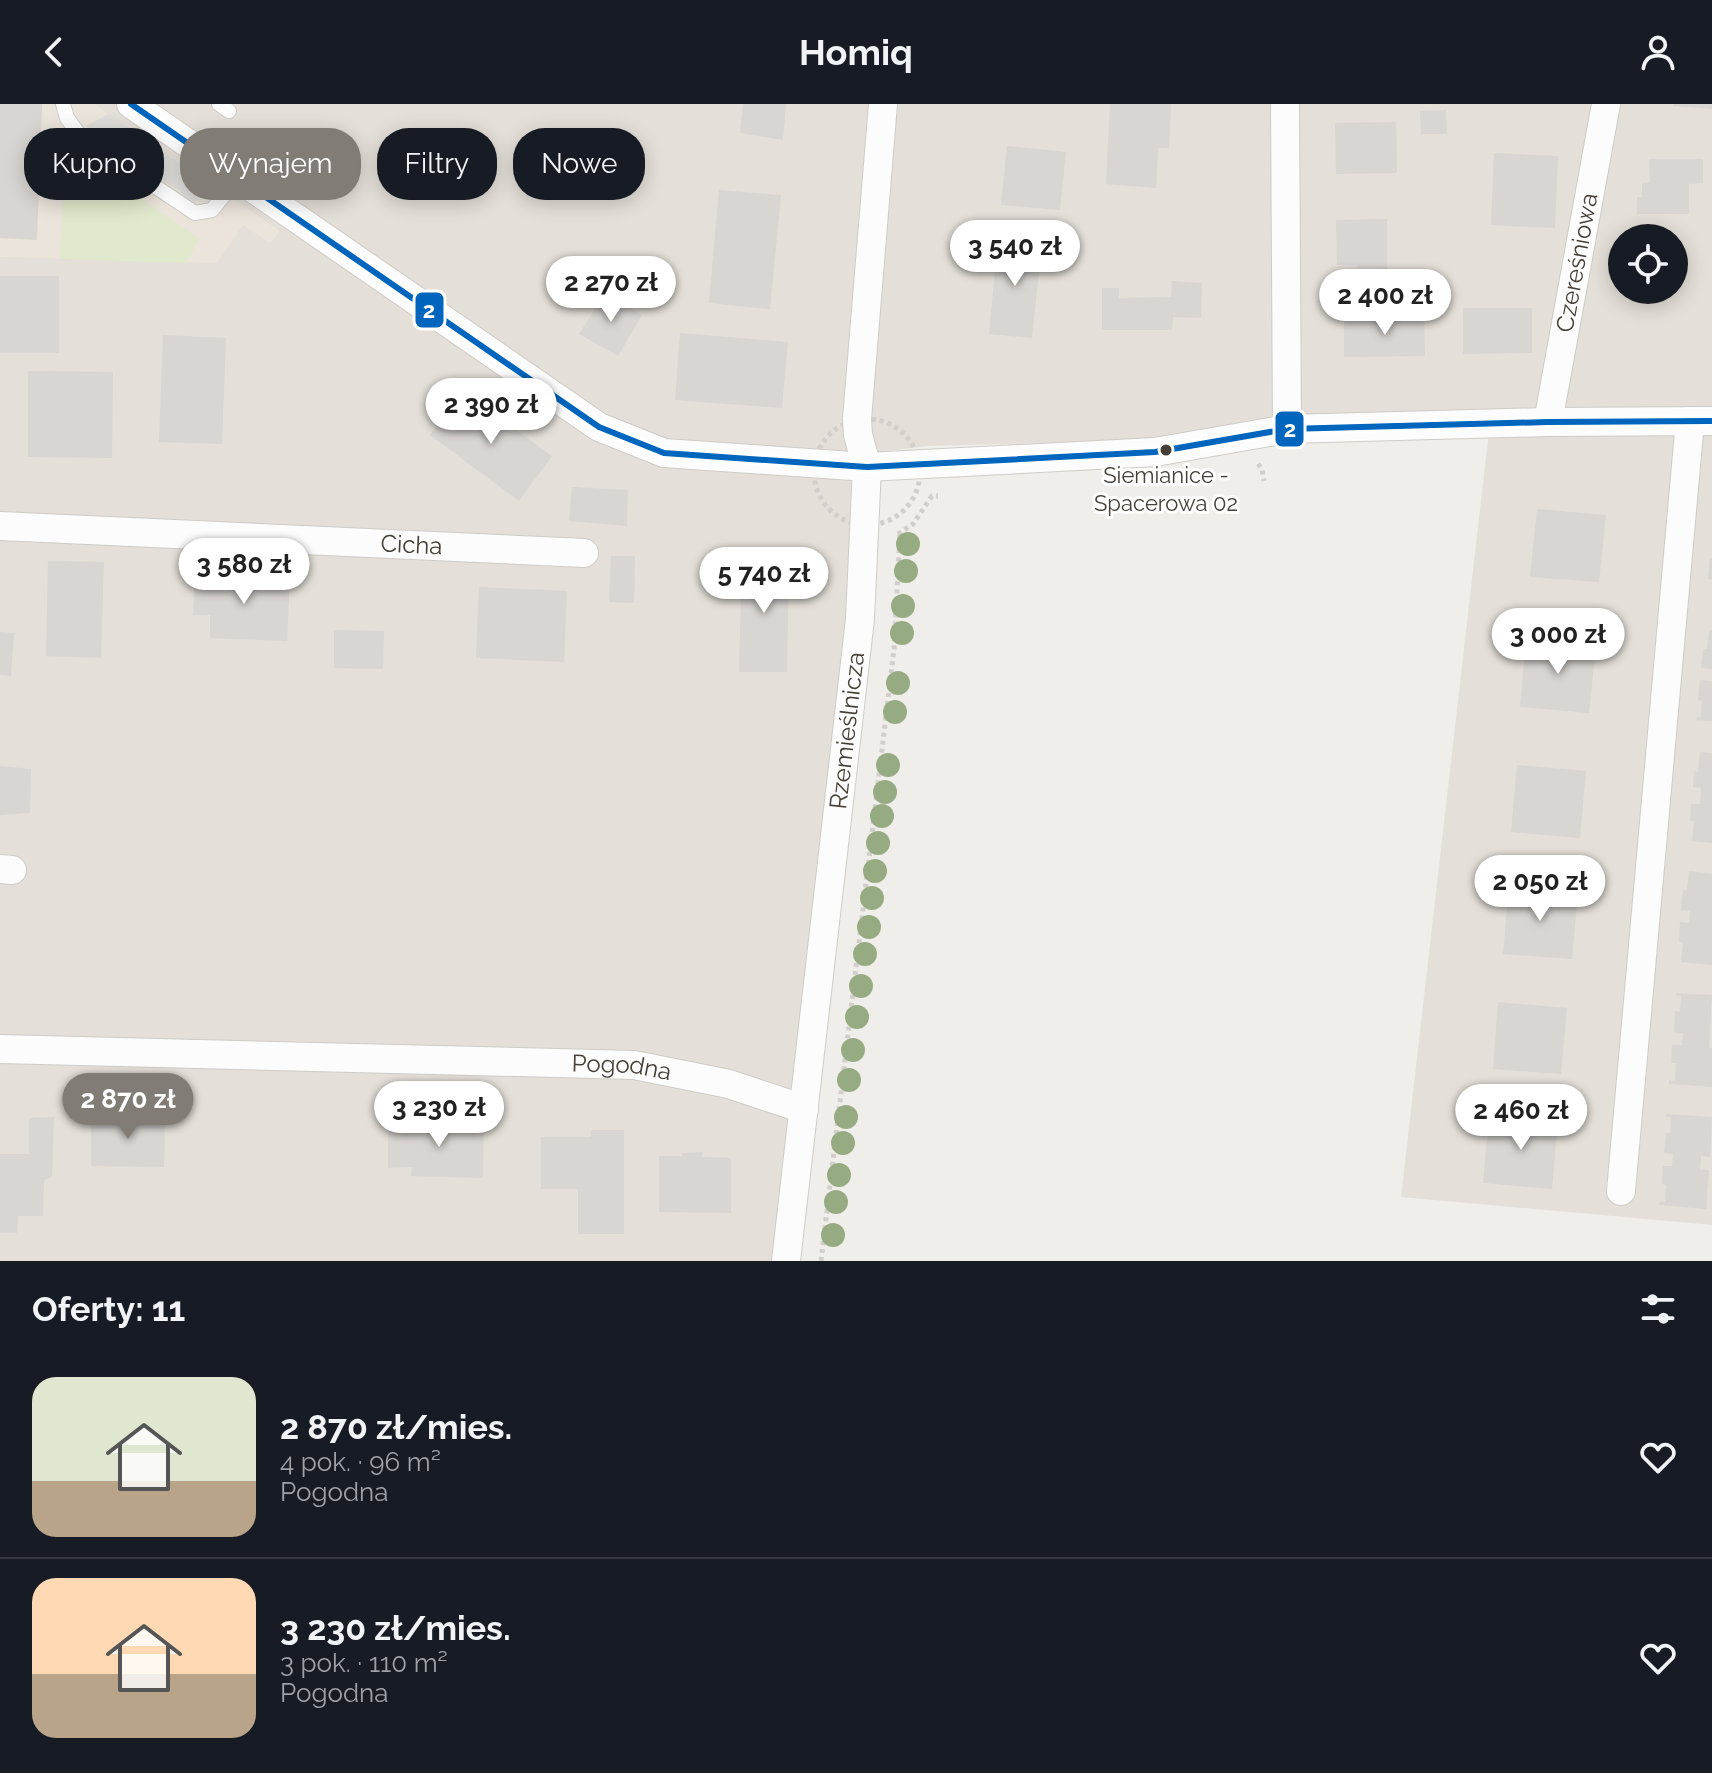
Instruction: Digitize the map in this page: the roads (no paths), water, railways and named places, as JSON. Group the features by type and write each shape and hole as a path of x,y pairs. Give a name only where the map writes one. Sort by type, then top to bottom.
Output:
{"street":[{"path":"131,104 180,138"},
{"name":"Rzemieślnicza","path":"786,1261 860,619 867,467 857,419 883,104"},
{"path":"1285,104 1287,429"},
{"name":"Czereśniowa","path":"1548,422 1606,104"},
{"path":"270,200 599,427 664,453 867,467 1155,452 1287,429 1701,421 1621,1191"},
{"name":"Cicha","path":"0,526 584,553"},
{"name":"Pogodna","path":"0,1049 634,1065 729,1084 804,1109"}],"lane":[{"path":"63,104 67,118 81,137 195,213 212,210 220,200"}],"place":[{"name":"Siemianice - Spacerowa 02","path":"1166,450"}]}
